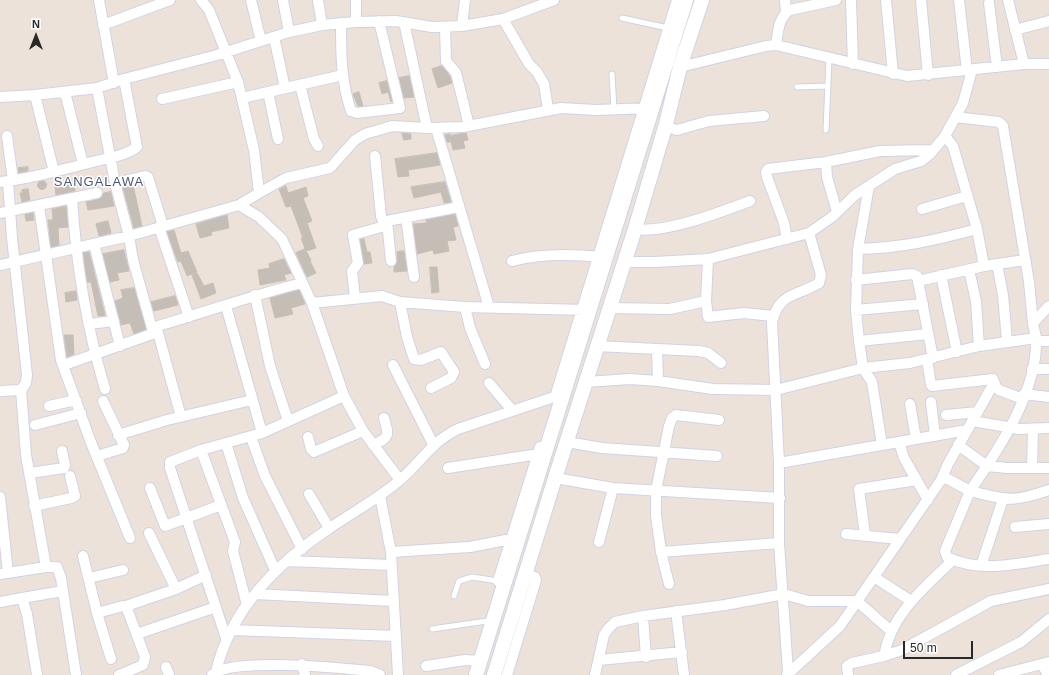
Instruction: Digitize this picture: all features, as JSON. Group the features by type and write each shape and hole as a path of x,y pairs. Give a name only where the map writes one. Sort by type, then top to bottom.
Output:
{"main road":[{"path":"476,675 478,660 515,538 672,29 686,0"},
{"path":"494,675 511,642 525,574 554,478 567,442 596,346 634,230 666,124 680,67 702,0"}],"street":[{"path":"7,181 54,172 110,158 137,147 103,25 98,0"},
{"path":"103,25 170,0"},
{"path":"201,0 209,10 238,82 254,150 259,193"},
{"path":"251,0 261,41"},
{"path":"283,0 289,32"},
{"path":"318,0 322,25"},
{"path":"356,0 356,22"},
{"path":"462,26 465,0"},
{"path":"0,97 35,95 97,88 227,52 289,32 322,25 379,21 404,22 432,27 462,26 503,19 554,0"},
{"path":"672,29 676,0"},
{"path":"785,0 786,13"},
{"path":"776,45 781,19 786,13 790,10 830,0"},
{"path":"850,0 853,64"},
{"path":"886,0 893,74"},
{"path":"921,0 928,75"},
{"path":"623,262 708,259 809,233 837,212 854,195 895,169 921,161 933,150 944,136 963,103 969,70 959,0"},
{"path":"1008,0 1024,64"},
{"path":"988,3 997,67"},
{"path":"503,19 529,64 537,72 544,84 548,109"},
{"path":"340,23 344,87 351,111 357,113 400,108 379,21"},
{"path":"1015,30 1049,21"},
{"path":"404,22 432,128 459,207 488,307"},
{"path":"445,27 446,61 456,73 469,126"},
{"path":"274,37 285,88"},
{"path":"680,67 766,46 776,45 893,74 907,76 1024,64 1049,64"},
{"path":"242,98 343,74"},
{"path":"162,99 238,82"},
{"path":"300,85 314,139 318,146"},
{"path":"64,365 120,346 152,334 153,332 133,260 129,236 115,183 97,88"},
{"path":"64,92 83,164"},
{"path":"268,92 278,139"},
{"path":"35,95 54,172"},
{"path":"0,265 129,236 239,205 286,178 330,168 355,140 365,134 392,126 432,128 469,126 548,109 561,108 614,110 648,108"},
{"path":"388,110 392,126"},
{"path":"666,124 669,128 677,130 709,121 764,116"},
{"path":"955,117 1000,122 1003,126 1029,282 1036,338 1036,356 1024,396 1011,428 988,466 970,491 945,551 947,557 953,560 981,566 1009,565 1049,559"},
{"path":"7,136 5,213 15,262 27,362 26,383 21,390 25,442 34,506 46,567"},
{"path":"944,136 954,146 977,229 984,266"},
{"path":"787,239 784,223 766,172 768,169 826,162 880,151 933,150"},
{"path":"375,156 381,216 385,223 391,261"},
{"path":"826,162 827,177 837,212"},
{"path":"115,183 145,176 148,177 188,317"},
{"path":"869,186 858,249 856,310 859,341 864,368 872,382 882,445"},
{"path":"5,213 97,193"},
{"path":"922,208 967,196"},
{"path":"72,198 78,273 95,354 105,389"},
{"path":"634,230 648,231 658,229 712,214 750,201"},
{"path":"239,205 259,217 282,239 312,303 344,396 372,445 400,480"},
{"path":"39,206 61,360 130,538"},
{"path":"355,298 352,271 358,263 353,235 381,228 385,223 459,207"},
{"path":"406,218 414,277"},
{"path":"858,249 892,248 937,240 977,229"},
{"path":"788,674 784,594 779,543 779,463 772,322 773,316 788,296 819,283 821,275 809,233"},
{"path":"94,244 120,346"},
{"path":"512,261 522,258 570,254 602,257"},
{"path":"708,259 706,301 708,317 744,313 773,316"},
{"path":"918,280 984,266 1025,260"},
{"path":"997,264 1003,295 1007,341"},
{"path":"969,270 976,301 979,346"},
{"path":"856,280 912,274 917,276 928,334 932,386 994,379 994,383 999,390 1024,396 1049,397"},
{"path":"941,275 957,352"},
{"path":"181,417 157,329 158,326 226,306 256,295 302,283"},
{"path":"256,295 270,366 288,421"},
{"path":"312,303 382,296 400,302 465,307 586,310"},
{"path":"609,308 670,309 706,301"},
{"path":"400,302 406,337 414,359 421,360 441,352 454,372 451,378 431,388"},
{"path":"856,310 923,304"},
{"path":"226,306 262,433"},
{"path":"1033,323 1049,306"},
{"path":"465,307 470,328 486,364"},
{"path":"89,324 114,321"},
{"path":"859,341 928,334"},
{"path":"586,382 630,379 658,381 713,389 776,390 864,368 930,358 979,346 1036,338 1041,342 1049,341"},
{"path":"596,346 704,352 716,358 721,363"},
{"path":"657,350 658,381"},
{"path":"394,365 434,446"},
{"path":"1032,368 1049,369"},
{"path":"489,383 512,410"},
{"path":"788,674 840,626 942,480 958,445 994,383"},
{"path":"0,391 21,390"},
{"path":"214,673 220,651 229,634 247,605 275,570 329,528 380,496 400,480 422,456 444,436 458,429 559,395"},
{"path":"229,634 216,607 169,465 170,462 201,450 262,433 344,396"},
{"path":"49,406 76,400"},
{"path":"118,435 181,417 252,400"},
{"path":"97,456 123,448 124,444 118,435 103,401"},
{"path":"931,402 935,436"},
{"path":"910,404 916,439"},
{"path":"946,415 978,412"},
{"path":"35,425 81,413"},
{"path":"669,584 661,552 656,515 656,491 669,426 672,418 676,415 719,420"},
{"path":"372,445 386,439 388,434 384,418"},
{"path":"779,463 935,436 970,426 1033,430 1049,428"},
{"path":"1032,468 1033,430"},
{"path":"308,437 311,449 314,452 363,431"},
{"path":"251,436 265,476 302,549"},
{"path":"567,442 602,448 717,456"},
{"path":"898,442 904,458 928,500"},
{"path":"226,443 244,498 275,570"},
{"path":"958,445 988,466 1049,468"},
{"path":"201,450 234,542 233,551 247,605"},
{"path":"30,473 64,468 65,465 62,451"},
{"path":"448,468 516,457 540,457"},
{"path":"34,506 75,496 70,476"},
{"path":"554,478 613,488 780,498"},
{"path":"942,480 946,478 970,491 1003,499 1027,498 1049,490"},
{"path":"865,535 859,489 917,480"},
{"path":"150,488 165,526 221,505"},
{"path":"599,542 613,488"},
{"path":"309,494 329,528"},
{"path":"380,496 391,552 398,675"},
{"path":"0,497 4,574 46,567 57,567 61,578 70,626 76,675"},
{"path":"981,566 1003,499"},
{"path":"1015,527 1049,524"},
{"path":"149,533 176,589"},
{"path":"846,534 900,539"},
{"path":"391,552 470,547 515,538"},
{"path":"661,552 779,543"},
{"path":"83,556 97,613 111,659"},
{"path":"884,656 891,631 911,602 953,560"},
{"path":"287,561 391,565"},
{"path":"88,578 123,570"},
{"path":"97,613 126,606 176,589 206,575"},
{"path":"874,577 911,602"},
{"path":"848,675 847,666 852,663 884,656 902,650 991,601 1049,589"},
{"path":"0,602 63,590"},
{"path":"255,594 394,601"},
{"path":"595,675 604,635 615,622 643,616 725,605 784,594 808,601 857,601 891,631"},
{"path":"22,598 27,614 37,675"},
{"path":"119,675 133,672 143,665 145,660 126,606"},
{"path":"137,634 216,607"},
{"path":"676,611 684,675"},
{"path":"643,616 646,657"},
{"path":"956,675 1021,642 1049,619"},
{"path":"229,634 396,636"},
{"path":"507,675 511,642"},
{"path":"599,660 646,657 682,652"},
{"path":"426,666 478,660"},
{"path":"471,675 478,660"},
{"path":"1000,675 1019,673 1046,663 1048,675"},
{"path":"214,673 228,668 257,671 302,664 355,672 370,671 380,675"},
{"path":"302,664 305,675"}],"lane":[{"path":"622,18 672,29"},
{"path":"826,130 829,58"},
{"path":"612,74 614,110"},
{"path":"797,87 828,86"},
{"path":"454,596 459,581 472,577 502,582"},
{"path":"432,629 490,621"}],"building":[{"path":"442,66 450,76 452,83 438,88 432,69"},
{"path":"409,76 414,97 404,98 399,78"},
{"path":"387,81 391,102 388,92 382,94 379,83"},
{"path":"359,92 363,106 358,106 353,94"},
{"path":"402,133 411,134 411,139 404,140"},
{"path":"466,133 468,140 463,141 465,148 453,150 450,136"},
{"path":"450,134 451,142 447,142 445,135"},
{"path":"437,153 440,165 408,170 409,176 398,177 395,159"},
{"path":"28,167 28,171 19,173 18,168"},
{"path":"42,180 47,185 42,190 37,185"},
{"path":"445,182 451,202 444,203 441,192 414,198 411,187"},
{"path":"74,183 75,191 56,195 55,186"},
{"path":"133,185 142,226 134,228 123,188"},
{"path":"286,186 288,193 306,187 308,196 303,198 312,221 307,223 316,248 306,251 301,238 303,238 291,206 286,207 279,189"},
{"path":"28,189 30,200 22,202 20,193 22,193 22,190"},
{"path":"111,192 114,206 88,210 86,202 99,199 104,193"},
{"path":"66,206 68,227 58,228 59,245 51,247 48,220 53,220 52,209"},
{"path":"33,213 34,220 26,221 25,215"},
{"path":"455,214 458,226 453,227 456,240 447,241 449,251 434,254 433,250 417,254 413,224 427,223 426,220"},
{"path":"227,215 229,228 211,232 212,235 200,238 196,224"},
{"path":"108,221 111,233 99,236 96,224"},
{"path":"174,230 181,253 188,251 197,272 187,276 181,261 178,262 167,232"},
{"path":"364,239 367,252 370,252 372,263 364,264 360,240"},
{"path":"305,249 316,273 307,277 296,253"},
{"path":"124,250 129,271 117,273 119,280 110,282 103,254"},
{"path":"404,251 407,271 394,272 394,267 397,261 397,252"},
{"path":"89,252 105,315 104,316 98,316 91,282 87,282 83,253"},
{"path":"284,259 291,273 284,275 286,280 260,285 258,270 270,268 269,264"},
{"path":"430,267 437,267 439,292 432,293"},
{"path":"197,273 204,286 213,283 216,293 201,299 192,275"},
{"path":"134,288 146,329 134,334 130,323 121,325 115,301 123,298 121,290"},
{"path":"299,290 305,304 291,308 293,314 275,318 270,298"},
{"path":"76,291 77,300 66,302 65,293"},
{"path":"175,296 178,305 154,311 151,302"},
{"path":"64,335 73,335 74,354 67,357"}],"district":[{"name":"SANGALAWA","path":"99,182"}]}
